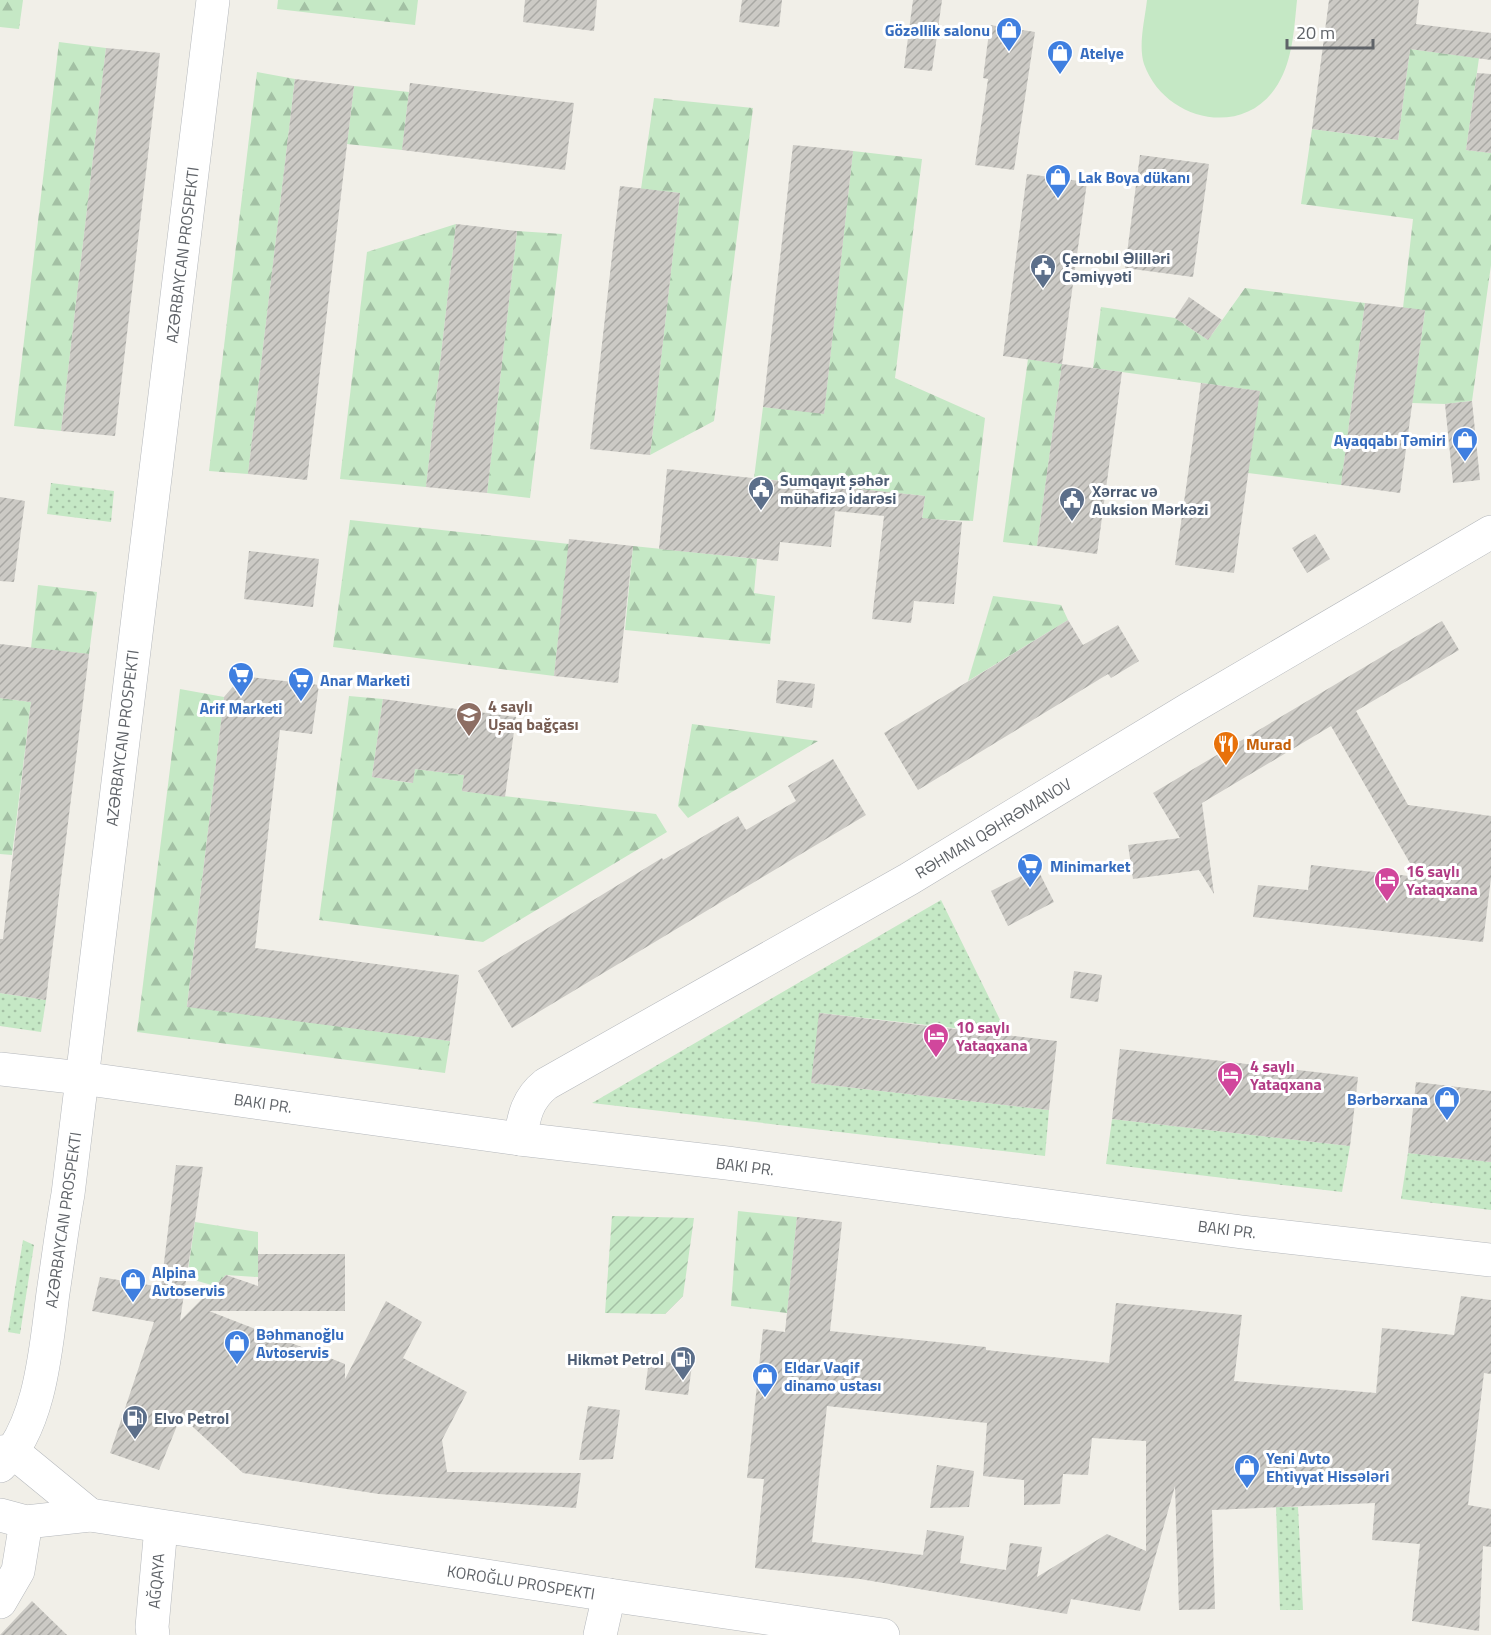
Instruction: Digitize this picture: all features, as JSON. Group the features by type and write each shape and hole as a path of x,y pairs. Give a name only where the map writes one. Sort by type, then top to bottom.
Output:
{"street":[{"name":"AZƏRBAYCAN PROSPEKTI","path":"4,1456 22,1434 29,1417 45,1354 68,1194 213,0"},
{"name":"RƏHMAN QƏHRƏMANOV","path":"520,1139 528,1103 546,1084 909,879 1189,709 1491,532"},
{"path":"0,1069 1242,1232 1491,1260"},
{"path":"4,1456 90,1515"},
{"path":"0,1602 18,1571 13,1519 90,1515"},
{"name":"KOROĞLU PROSPEKTI","path":"90,1515 883,1635"},
{"name":"AĞQAYA","path":"153,1635 160,1527"},
{"path":"600,1635 609,1595"}],"green space":[{"path":"0,0 23,0 19,29 0,27"},
{"path":"278,0 418,0 415,25 277,9"},
{"path":"1147,0 1297,0 1290,54 1278,84 1264,102 1246,113 1226,117 1206,116 1186,110 1169,99 1154,84 1144,64 1142,40"},
{"path":"59,42 106,48 61,431 14,426"},
{"path":"1410,49 1479,58 1466,150 1491,153 1491,265 1472,401 1445,404 1412,403 1425,311 1403,308 1413,219 1301,204 1312,129 1398,140"},
{"path":"257,72 295,79 248,474 209,471"},
{"path":"354,86 409,92 402,150 347,144"},
{"path":"654,98 753,108 714,421 650,455 680,193 641,189"},
{"path":"853,151 922,159 895,378 985,418 973,521 922,519 925,496 754,478 763,407 824,413"},
{"path":"456,224 426,487 340,479 367,252"},
{"path":"517,231 562,234 530,498 487,493"},
{"path":"1245,288 1365,303 1341,485 1248,473 1259,391 1093,368 1101,307 1175,318 1208,340"},
{"path":"1028,359 1062,364 1037,546 1003,542"},
{"path":"51,483 114,491 111,522 47,514"},
{"path":"350,520 569,544 554,676 333,647"},
{"path":"633,546 757,559 754,593 775,596 770,644 625,630"},
{"path":"38,585 97,592 89,654 31,648"},
{"path":"993,596 1061,605 1068,620 968,681"},
{"path":"180,689 224,697 187,1006 450,1041 445,1073 137,1032"},
{"path":"349,696 383,699 372,777 412,783 415,769 464,775 462,791 656,814 667,832 483,942 319,920"},
{"path":"0,698 31,702 12,855 0,854"},
{"path":"692,724 818,741 688,818 678,806"},
{"path":"941,900 1007,1034 820,1013 811,1083 1049,1110 1045,1156 592,1103"},
{"path":"0,993 46,1000 41,1032 0,1026"},
{"path":"1112,1119 1350,1146 1342,1192 1106,1164"},
{"path":"1408,1153 1491,1162 1491,1210 1401,1199"},
{"path":"738,1211 797,1217 787,1313 731,1306"},
{"path":"612,1216 694,1218 683,1296 665,1314 605,1313"},
{"path":"195,1222 258,1232 258,1277 226,1275 215,1286 187,1278"},
{"path":"23,1240 34,1245 20,1334 8,1332"},
{"path":"1276,1507 1298,1507 1303,1610 1280,1610"}],"building":[{"path":"525,0 597,0 594,31 523,22"},
{"path":"742,0 782,0 779,27 739,22"},
{"path":"913,0 942,0 932,71 904,68"},
{"path":"1329,0 1419,0 1416,24 1491,33 1491,60 1410,49 1398,140 1312,129"},
{"path":"990,25 1035,32 1014,170 975,165 988,79 983,78"},
{"path":"106,48 160,53 115,436 61,431"},
{"path":"1477,73 1491,74 1491,153 1466,150"},
{"path":"295,79 354,86 307,480 248,474"},
{"path":"410,83 574,103 565,170 402,150"},
{"path":"793,145 853,151 824,414 763,407"},
{"path":"1140,155 1209,164 1193,277 1125,268"},
{"path":"1027,174 1087,182 1062,364 1003,356"},
{"path":"620,186 680,193 650,455 590,449"},
{"path":"456,224 517,231 487,493 426,487"},
{"path":"1189,297 1222,320 1208,340 1175,318"},
{"path":"1365,303 1425,310 1400,493 1341,485"},
{"path":"1062,364 1122,372 1097,554 1037,546"},
{"path":"1201,383 1260,391 1234,573 1175,565"},
{"path":"1472,401 1480,480 1453,483 1445,404"},
{"path":"667,469 925,496 922,518 962,522 954,604 914,601 911,623 872,619 884,516 835,511 831,547 780,542 778,561 659,549"},
{"path":"0,497 25,501 14,582 0,581"},
{"path":"1315,534 1330,559 1307,573 1292,548"},
{"path":"569,539 633,546 618,683 554,676"},
{"path":"249,551 319,559 313,607 244,599"},
{"path":"1068,620 1083,645 1118,625 1139,661 1111,678 1108,674 918,790 884,733"},
{"path":"1442,621 1459,650 1356,711 1408,805 1491,816 1491,878 1483,942 1253,917 1258,885 1308,890 1311,865 1418,877 1331,726 1202,803 1214,894 1199,870 1133,879 1128,845 1180,838 1153,793"},
{"path":"0,644 89,654 46,1000 0,993 0,939 3,939 31,702 0,698"},
{"path":"242,676 319,685 312,734 280,730 255,948 459,975 450,1041 187,1007 224,697"},
{"path":"778,680 815,684 812,708 776,703"},
{"path":"383,699 516,717 505,797 462,791 464,775 415,769 413,783 372,777"},
{"path":"833,759 866,815 512,1028 478,971 662,858 663,860 738,816 746,830 796,801 788,786"},
{"path":"1037,868 1054,902 1008,926 991,891"},
{"path":"1074,971 1102,975 1098,1002 1070,998"},
{"path":"819,1013 1057,1041 1049,1110 811,1083"},
{"path":"1120,1049 1358,1077 1350,1146 1112,1119"},
{"path":"1416,1082 1491,1091 1491,1162 1408,1153"},
{"path":"176,1165 203,1167 180,1321 226,1275 258,1286 258,1254 345,1254 345,1311 209,1311 345,1364 345,1379 386,1301 422,1322 403,1358 467,1392 442,1440 447,1472 581,1473 576,1508 379,1494 243,1473 181,1416 159,1470 110,1453 154,1322 92,1311 100,1277 161,1287"},
{"path":"797,1217 842,1222 830,1331 986,1347 986,1350 1109,1363 1116,1303 1242,1315 1234,1381 1376,1393 1382,1328 1454,1335 1461,1296 1491,1300 1491,1374 1484,1373 1468,1505 1491,1509 1491,1547 1483,1546 1479,1631 1412,1621 1420,1544 1372,1540 1375,1503 1212,1510 1215,1609 1179,1610 1175,1486 1140,1611 1071,1599 1067,1614 860,1579 755,1568 764,1479 747,1478 763,1329 785,1332","holes":["827,1406 987,1423 983,1476 1024,1480 1024,1505 1060,1504 1063,1474 1088,1475 1092,1438 1146,1441 1146,1551 1107,1534 1037,1577 1042,1547 1010,1543 1006,1570 960,1563 964,1536 927,1530 923,1555 812,1542"]},
{"path":"649,1360 692,1365 688,1395 645,1390"},
{"path":"588,1406 620,1410 613,1459 579,1460"},
{"path":"937,1465 974,1471 969,1507 930,1508"},
{"path":"32,1601 67,1635 0,1635"}],"place":[{"name":"Gözəllik salonu","path":"1009,53"},
{"name":"Atelye","path":"1060,76"},
{"name":"Lak Boya dükanı","path":"1058,200"},
{"name":"Çernobıl Əlilləri Cəmiyyəti","path":"1043,290"},
{"name":"Ayaqqabı Təmiri","path":"1465,463"},
{"name":"Sumqayıt şəhər mühafizə idarəsi","path":"761,512"},
{"name":"Xərrac və Auksion Mərkəzi","path":"1072,523"},
{"name":"Arif Marketi","path":"241,698"},
{"name":"Anar Marketi","path":"301,703"},
{"name":"4 saylı Uşaq bağçası","path":"469,738"},
{"name":"Murad","path":"1226,767"},
{"name":"Minimarket","path":"1030,889"},
{"name":"16 saylı Yataqxana","path":"1387,903"},
{"name":"10 saylı Yataqxana","path":"936,1059"},
{"name":"4 saylı Yataqxana","path":"1230,1098"},
{"name":"Bərbərxana","path":"1447,1122"},
{"name":"Alpina Avtoservis","path":"133,1304"},
{"name":"Bəhmanoğlu Avtoservis","path":"237,1366"},
{"name":"Hikmət Petrol","path":"683,1382"},
{"name":"Eldar Vaqif dinamo ustası","path":"765,1399"},
{"name":"Elvo Petrol","path":"135,1441"},
{"name":"Yeni Avto Ehtiyyat Hissələri","path":"1247,1490"}]}
